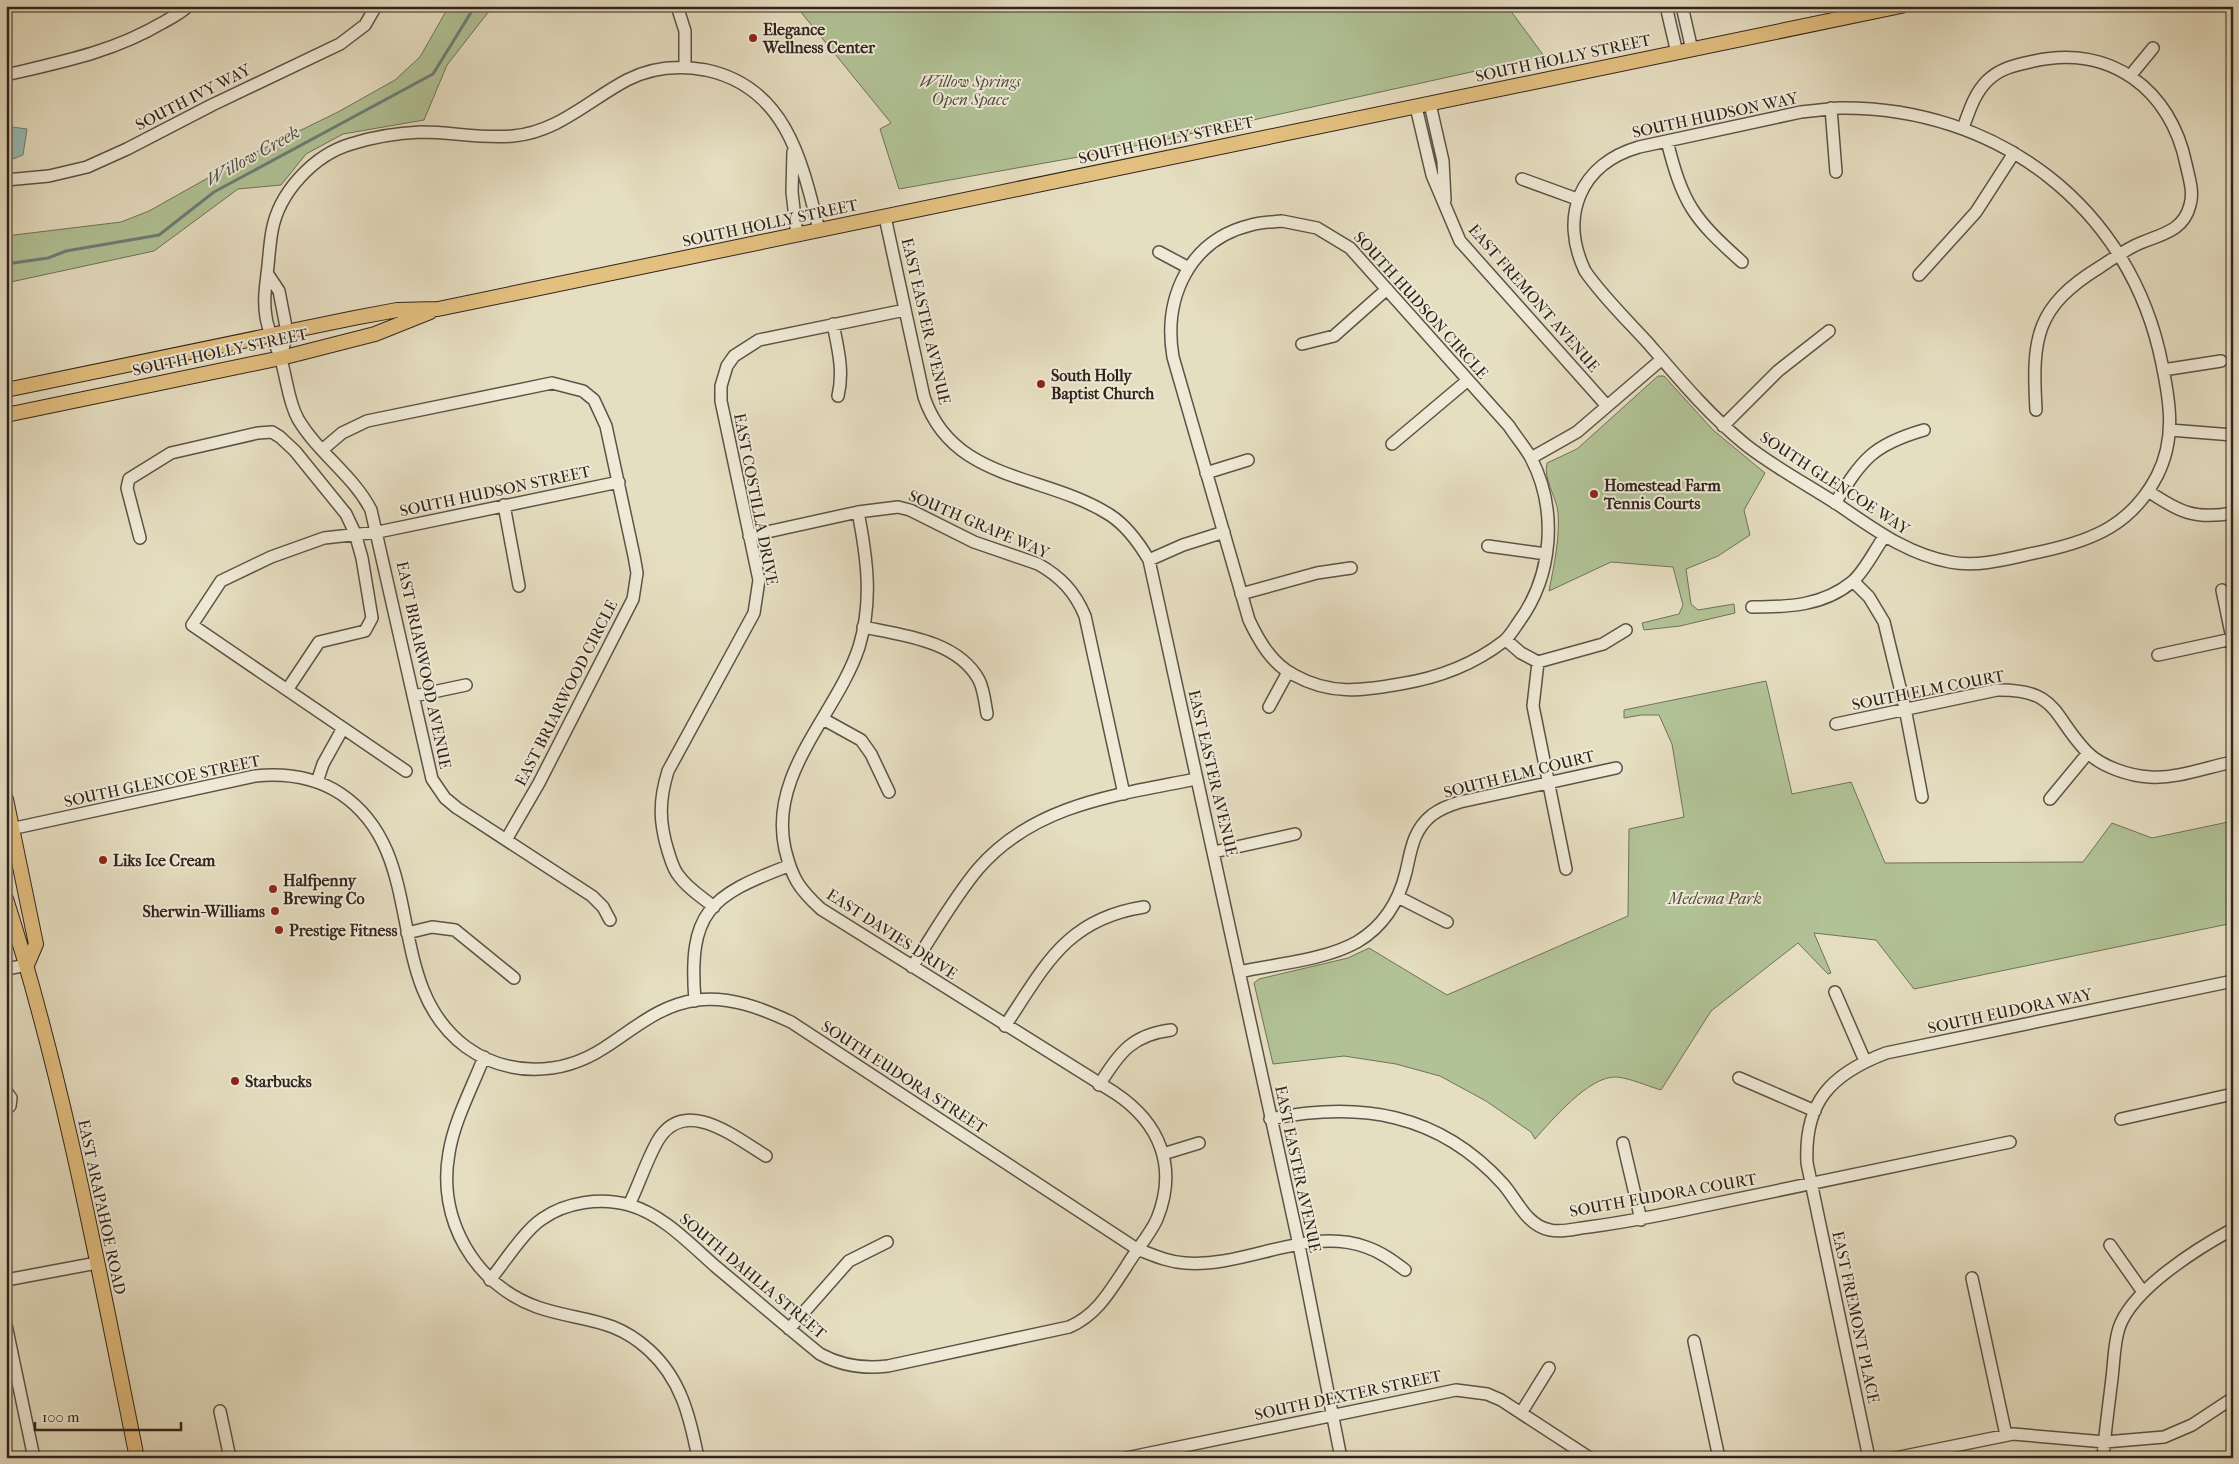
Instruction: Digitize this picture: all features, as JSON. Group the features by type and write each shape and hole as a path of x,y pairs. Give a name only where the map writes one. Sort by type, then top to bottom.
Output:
{"main road":[{"name":"SOUTH HOLLY STREET","path":"6,415 281,358 375,334 438,309 1901,6"},
{"name":"SOUTH HOLLY STREET","path":"6,390 397,310 438,309"},
{"path":"6,799 9,830 36,944 28,965"},
{"name":"EAST ARAPAHOE ROAD","path":"6,899 28,965 97,1263 137,1458"}],"street":[{"path":"6,75 93,54 121,45 154,28 188,6"},
{"name":"SOUTH IVY WAY","path":"6,180 49,176 87,167 127,149 212,105 340,44 365,25 376,6"},
{"path":"677,6 684,31 685,66"},
{"path":"1666,6 1677,53"},
{"path":"1682,6 1692,50"},
{"path":"2130,76 2153,48"},
{"path":"1963,128 1977,93 1987,81 2008,66 2046,58 2073,57 2105,64 2130,76 2155,96 2174,125 2183,151 2192,196 2187,215 2172,231 2132,247 2071,287 2057,300 2044,322 2035,352 2036,410"},
{"path":"281,358 270,335 263,290 272,229 280,210 306,171 336,149 397,134 423,132 494,137 535,132 556,124 626,80 662,68 685,66 721,74 737,80 760,96 779,117 794,148 807,184 818,230"},
{"name":"EAST FREMONT AVENUE","path":"1423,105 1430,168 1453,230 1464,247 1607,406"},
{"path":"1831,108 1836,172"},
{"name":"SOUTH HUDSON WAY","path":"1662,359 1585,271 1574,240 1574,219 1577,199 1588,181 1604,163 1627,150 1801,112 1831,108 1908,112 1963,128 2014,153 2046,174 2078,203 2120,255 2146,310 2158,343 2170,408 2170,430"},
{"path":"1667,141 1677,180 1690,207 1712,235 1742,262"},
{"path":"794,148 792,192 797,235"},
{"path":"1919,275 1976,212 2014,153"},
{"path":"1522,178 1577,199"},
{"name":"EAST EASTER AVENUE","path":"885,216 924,397 932,417 948,440 962,453 990,468 1080,500 1111,516 1140,544 1149,560 1299,1245 1341,1458"},
{"name":"SOUTH HUDSON CIRCLE","path":"1282,221 1317,228 1350,248 1509,426 1531,458 1548,510 1546,554 1537,593 1506,640 1476,659 1448,673 1426,680 1365,691 1329,688 1310,683 1288,672 1273,659 1249,620 1173,357 1169,335 1171,309 1178,288 1189,268 1201,253 1226,235 1250,225 1282,221"},
{"path":"1159,252 1189,268"},
{"path":"267,273 279,291 287,332 281,358"},
{"path":"1302,344 1334,336 1387,289"},
{"name":"EAST COSTILLA DRIVE","path":"714,907 686,885 673,866 661,828 661,800 668,771 754,612 759,580 721,401 721,386 727,366 734,356 759,340 905,310"},
{"path":"833,324 842,369 842,380 838,396"},
{"path":"1723,426 1778,371 1829,331"},
{"name":"EAST BRIARWOOD AVENUE","path":"281,358 292,404 298,419 322,450 363,495 371,510 378,532 432,779 437,788 457,808 592,896 603,908 610,920"},
{"path":"1531,458 1572,436 1662,359"},
{"name":"SOUTH GLENCOE WAY","path":"1662,359 1723,426 1777,468 1884,537 1936,559 1964,564 1992,562 2070,546 2097,536 2132,510 2148,491 2165,456 2170,430"},
{"path":"2163,370 2221,361"},
{"path":"1392,444 1468,380"},
{"name":"EAST BRIARWOOD CIRCLE","path":"322,450 342,433 367,421 552,383 583,391 594,400 606,426 636,564 633,599 543,775 506,840"},
{"path":"1834,503 1857,468 1871,454 1895,438 1924,430"},
{"path":"2170,430 2233,435"},
{"path":"140,538 127,488 129,479 171,453 258,433 272,432 280,437 295,451 346,514 355,533 372,618 365,632 319,642 287,690 406,771"},
{"path":"1206,473 1248,460"},
{"name":"SOUTH HUDSON STREET","path":"287,690 192,625 221,581 271,557 324,538 355,533 378,532 619,482"},
{"path":"2148,491 2170,506 2188,514 2210,517 2233,513"},
{"path":"504,505 519,586"},
{"name":"SOUTH GRAPE WAY","path":"749,536 886,507 910,510 954,534 1038,564 1061,579 1079,602 1085,616 1124,794"},
{"name":"EAST DAVIES DRIVE","path":"858,512 867,557 869,584 863,626 854,658 786,789 782,817 782,835 788,866 799,886 821,909 1129,1103 1140,1113 1157,1137 1166,1170 1163,1200 1156,1220 1137,1249"},
{"path":"1149,560 1183,545 1224,532"},
{"path":"1752,607 1789,607 1810,604 1824,599 1853,581 1884,537"},
{"path":"1488,546 1546,554"},
{"path":"1241,594 1317,573 1351,568"},
{"path":"1853,581 1869,597 1884,622 1905,708 1922,797"},
{"path":"2158,655 2232,641 2222,590"},
{"path":"863,626 904,635 955,653 971,668 979,681 987,714"},
{"path":"1506,640 1521,653 1538,662 1602,644 1626,630"},
{"path":"1538,662 1533,706 1550,781 1566,869"},
{"path":"1269,707 1288,672"},
{"path":"414,696 466,685"},
{"name":"SOUTH ELM COURT","path":"1836,724 1997,690 2026,691 2046,700 2054,707 2088,753 2105,764 2125,772 2152,778 2233,762"},
{"path":"823,719 861,740 871,754 889,792"},
{"path":"316,782 323,764 344,728"},
{"path":"2050,799 2088,753"},
{"name":"SOUTH ELM COURT","path":"1240,972 1331,952 1358,941 1377,927 1392,909 1398,896 1414,838 1433,814 1460,802 1616,768"},
{"name":"SOUTH GLENCOE STREET","path":"9,830 255,776 293,775 316,782 350,800 363,812 381,836 393,865 422,986 437,1016 456,1038 484,1057"},
{"path":"912,967 965,886 991,855 1005,843 1056,812 1081,803 1196,779"},
{"path":"1214,852 1294,834"},
{"path":"695,1001 693,953 696,937 705,918 722,897 744,883 788,866"},
{"path":"1398,896 1447,922"},
{"path":"1005,1026 1050,959 1067,940 1095,921 1110,915 1144,907"},
{"path":"408,933 432,926 455,930 514,978"},
{"path":"6,969 28,965"},
{"name":"SOUTH EUDORA WAY","path":"1811,1184 1806,1142 1808,1126 1815,1111 1835,1081 1865,1061 1886,1053 2233,981"},
{"path":"1835,992 1865,1061"},
{"name":"SOUTH EUDORA STREET","path":"484,1057 506,1067 522,1070 552,1068 570,1064 603,1049 637,1024 656,1013 695,1001 739,1002 764,1009 791,1022 1137,1249 1170,1261 1201,1264 1299,1245 1344,1242 1366,1246 1382,1254 1405,1270"},
{"path":"1099,1085 1126,1048 1143,1036 1171,1030"},
{"path":"484,1057 452,1140 446,1183 448,1202 456,1230 465,1250 490,1280 521,1300 537,1307 608,1324 635,1339 649,1350 664,1366 680,1390 691,1418 698,1458"},
{"path":"1739,1078 1815,1111"},
{"path":"6,1091 10,1094 11,1102 6,1109"},
{"path":"2121,1119 2233,1094"},
{"name":"SOUTH EUDORA COURT","path":"1270,1119 1304,1112 1335,1110 1368,1111 1403,1120 1434,1132 1474,1158 1508,1190 1529,1219 1546,1230 1555,1231 1641,1220 2010,1142"},
{"path":"629,1205 658,1140 666,1131 678,1124 695,1120 715,1124 766,1156"},
{"path":"1163,1154 1199,1143"},
{"path":"1623,1143 1641,1220"},
{"name":"EAST FREMONT PLACE","path":"1811,1184 1868,1458"},
{"name":"SOUTH DAHLIA STREET","path":"490,1280 531,1229 548,1216 562,1209 588,1202 605,1201 629,1205 669,1227 790,1330 827,1358 848,1366 870,1368 888,1366 1069,1327 1080,1322 1095,1311 1137,1249"},
{"path":"2103,1458 2119,1329 2133,1303 2144,1292 2211,1241 2233,1229"},
{"path":"790,1330 848,1261 887,1242"},
{"path":"2110,1246 2144,1292"},
{"path":"6,1280 97,1263"},
{"path":"1972,1278 2006,1435"},
{"path":"6,1325 34,1458"},
{"path":"1694,1341 1718,1458"},
{"path":"1521,1413 1549,1368"},
{"name":"SOUTH DEXTER STREET","path":"1126,1458 1456,1390 1487,1394 1521,1413 1590,1458"},
{"path":"1895,1458 2006,1435 2105,1442 2137,1441 2178,1432 2233,1398"},
{"path":"220,1411 230,1458"}],"green space":[{"path":"449,6 493,6 447,65 424,120 343,134 306,154 281,185 238,189 154,251 6,283 6,236 121,222 149,211 240,160 338,112 395,80 420,57"},
{"name":"Willow Springs Open Space","path":"796,6 1507,6 1544,56 1112,151 899,189 880,129 891,123"},
{"path":"1658,376 1664,376 1713,430 1765,473 1744,510 1750,535 1718,556 1686,569 1691,604 1698,610 1734,604 1735,613 1680,626 1644,630 1642,623 1679,614 1683,605 1673,567 1611,562 1549,591 1556,552 1558,512 1546,469 1547,463 1577,449"},
{"name":"Medema Park","path":"1766,681 1792,794 1851,782 1885,863 2083,862 2112,823 2152,838 2233,821 2233,923 1914,989 1876,940 1814,933 1831,973 1828,974 1798,943 1711,1011 1661,1090 1633,1080 1616,1077 1605,1079 1583,1091 1572,1100 1535,1139 1531,1132 1486,1101 1440,1076 1396,1064 1344,1056 1273,1064 1254,983 1259,979 1348,958 1369,948 1447,995 1628,916 1629,829 1684,817 1672,744 1659,715 1641,715 1624,718 1624,710"}],"water":[{"path":"12,127 27,129 23,155 13,159 6,139 6,129"}],"waterway":[{"name":"Willow Creek","path":"6,264 48,258 66,251 159,235 214,192 433,74 475,6"}],"place":[{"name":"Elegance Wellness Center","path":"753,38"},
{"name":"South Holly Baptist Church","path":"1041,384"},
{"name":"Homestead Farm Tennis Courts","path":"1594,494"},
{"name":"Liks Ice Cream","path":"103,860"},
{"name":"Halfpenny Brewing Co","path":"273,889"},
{"name":"Sherwin-Williams","path":"275,911"},
{"name":"Prestige Fitness","path":"279,930"},
{"name":"Starbucks","path":"235,1081"}]}
